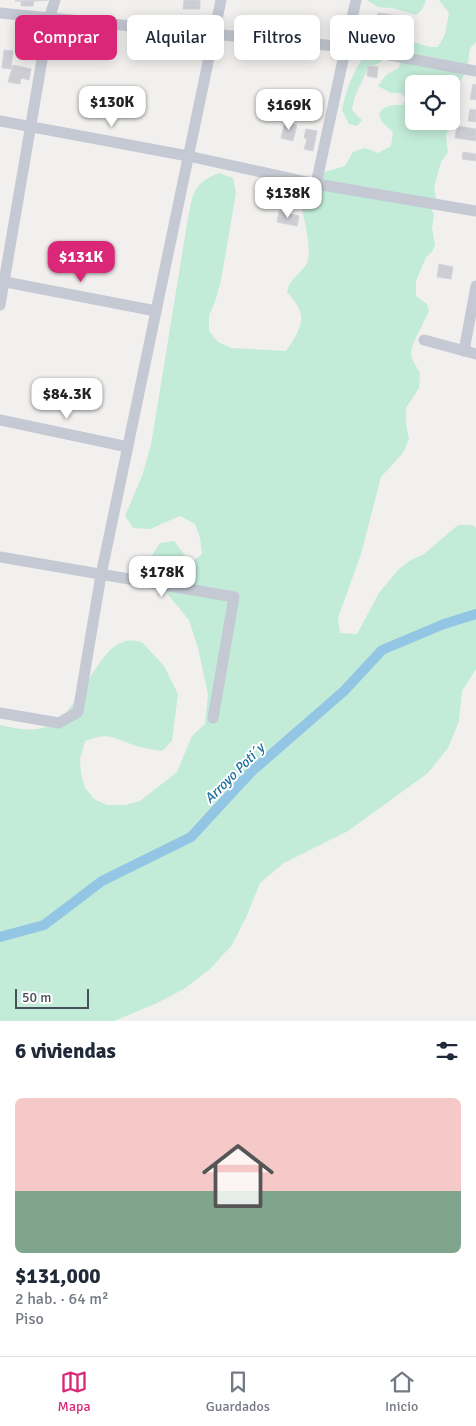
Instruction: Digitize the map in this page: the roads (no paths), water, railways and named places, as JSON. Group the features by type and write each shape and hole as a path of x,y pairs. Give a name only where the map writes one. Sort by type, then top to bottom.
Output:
{"street":[{"path":"50,15 55,0"},
{"path":"217,15 220,0"},
{"path":"353,15 356,0"},
{"path":"0,13 16,15"},
{"path":"224,36 330,46"},
{"path":"0,305 2,282 42,60"},
{"path":"0,713 59,723 78,712 100,575 208,60"},
{"path":"316,184 343,60"},
{"path":"414,60 476,71"},
{"path":"0,121 188,156 316,184 476,211"},
{"path":"2,282 156,311"},
{"path":"424,340 470,352 476,286"},
{"path":"0,420 128,447"},
{"path":"0,557 234,596 213,718"}],"waterway":[{"name":"Arroyo Poti´y","path":"0,937 44,925 102,881 191,837 251,772 344,691 382,650 444,624 476,614"}]}
